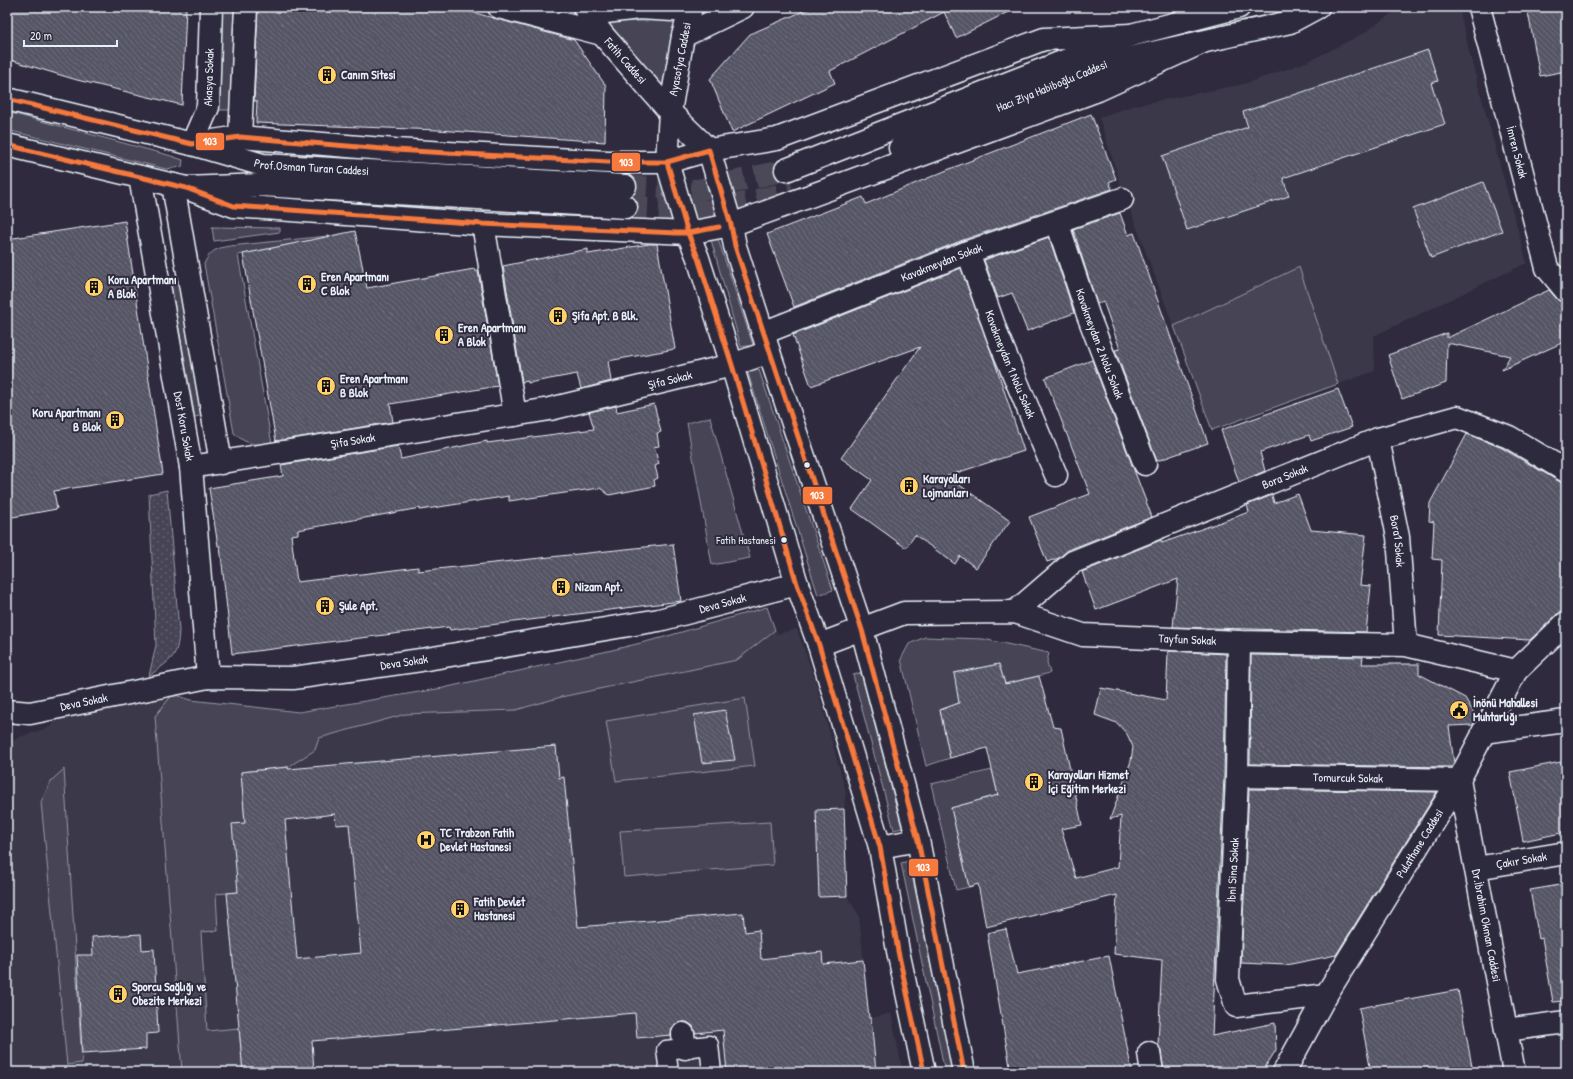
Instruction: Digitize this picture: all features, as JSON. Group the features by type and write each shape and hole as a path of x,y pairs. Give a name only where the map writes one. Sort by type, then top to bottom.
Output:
{"street":[{"name":"Akasya Sokak","path":"192,144 208,106 211,7"},
{"path":"240,137 246,7"},
{"path":"499,7 602,34"},
{"path":"683,36 743,7"},
{"name":"Hacı Ziya Habiboğlu Caddesi","path":"786,170 1131,35 1238,7"},
{"name":"Hacı Ziya Habiboğlu Caddesi","path":"793,192 1108,63 1290,22 1318,7"},
{"name":"İmren Sokak","path":"1479,7 1547,268 1566,291"},
{"path":"587,11 639,8 691,9"},
{"name":"Ayasofya Caddesi","path":"691,9 683,36 670,112 667,162 688,233 698,258 732,365 797,584 819,645 880,846 898,951 924,1072"},
{"name":"Fatih Caddesi","path":"587,11 602,34 670,112 709,150"},
{"path":"192,144 240,137 395,150 608,162 667,162 709,150 777,139 1044,39 1131,35"},
{"path":"221,463 180,186 234,206 483,224 688,233 731,225 1098,90 1203,42"},
{"name":"Prof.Osman Turan Caddesi","path":"7,99 192,144 263,165 625,197 262,185 180,186 7,145"},
{"path":"709,150 731,225 735,246 862,630 918,840 964,1072"},
{"name":"Dost Koru Sokak","path":"140,177 191,467 208,677"},
{"name":"Kavakmeydan Sokak","path":"732,365 766,343 968,252 1122,199"},
{"name":"Kavakmeydan 2 Nolu Sokak","path":"1057,222 1088,315 1145,464"},
{"path":"483,224 515,415"},
{"name":"Kavakmeydan 1 Nolu Sokak","path":"968,252 998,337 1056,475"},
{"name":"Şifa Sokak","path":"191,467 550,409 732,365"},
{"name":"Bora Sokak","path":"1015,612 1073,562 1378,439 1457,417 1509,436 1566,471"},
{"name":"Bora1 Sokak","path":"1378,439 1398,537 1406,644"},
{"name":"Deva Sokak","path":"7,711 30,713 208,677 293,678 421,660 659,620 797,584"},
{"name":"Tayfun Sokak","path":"819,645 904,613 1015,612 1083,635 1239,642 1406,644 1516,671"},
{"name":"Pulathane Caddesi","path":"1284,1072 1326,995 1459,780 1516,671 1566,623"},
{"name":"İbni Sina Sokak","path":"1239,642 1237,776 1228,979 1236,1006 1326,995"},
{"path":"1483,732 1566,721"},
{"name":"Tomurcuk Sokak","path":"1237,776 1459,780"},
{"name":"Dr.İbrahim Okman Caddesi","path":"1459,780 1514,1072"},
{"path":"880,846 918,840"},
{"name":"Çakır Sokak","path":"1476,868 1566,853"},
{"path":"1506,1030 1566,1022"}],"lane":[{"path":"669,1072 666,1050 684,1041 709,1045 712,1072"}],"shaded area":[{"path":"221,7 234,7 230,110 217,110"},
{"path":"1400,7 1459,7 1470,55 1527,263 1374,336 1375,371 1212,430 1119,180 1099,117 1136,105 1244,84 1309,61 1364,33"},
{"path":"676,20 667,101 607,22"},
{"path":"7,112 168,155 183,160 182,167 166,169 7,130"},
{"path":"212,227 280,228 280,232 214,241"},
{"path":"716,233 753,345 741,347 710,236"},
{"path":"337,235 238,255 272,444 255,444 247,442 234,433 204,264 211,253 217,249 225,247"},
{"path":"1299,267 1338,384 1212,430 1174,326"},
{"path":"178,277 204,415 195,417 170,279"},
{"path":"759,370 833,590 818,595 748,373"},
{"path":"710,417 750,558 712,565 687,423"},
{"path":"167,490 179,630 177,647 172,658 149,676 156,645 149,494"},
{"name":"TC Trabzon Fatih Devlet Hastanesi","path":"767,607 777,634 797,629 815,679 846,792 844,809 847,896 859,915 869,1013 872,1018 891,1013 903,1072 7,1072 7,744 19,737 50,727 54,720 74,712 173,694 191,700 299,712 443,688 661,638"},
{"path":"767,607 775,630 737,660 561,697 516,710 406,714 319,738 315,750 288,767 241,772 245,823 238,892 216,894 218,931 201,932 207,1031 239,1028 243,1072 182,1072 155,716 173,694 191,700 299,712 443,688 608,651 661,638"},
{"path":"925,637 983,639 1049,653 1047,662 1050,673 1005,684 999,664 955,673 959,703 940,710 950,758 926,766 901,659 909,644"},
{"path":"861,673 902,828 894,830 853,675"},
{"path":"745,698 755,766 616,781 606,721"},
{"path":"64,769 82,1063 67,1065 41,802 51,781"},
{"path":"992,770 998,795 951,808 969,887 956,890 931,784"},
{"path":"770,822 773,865 624,877 620,831"},
{"path":"909,861 953,1072 945,1072 901,863"}],"building":[{"path":"7,7 186,7 182,105 77,80 7,59"},
{"name":"Canım Sitesi","path":"258,7 453,7 574,40 606,86 605,142 438,130 256,123 257,101 254,101"},
{"path":"813,7 1018,7 956,38 944,12 830,71 835,83 732,132 710,79 750,34"},
{"path":"1527,7 1566,7 1566,71 1540,76"},
{"path":"1428,50 1438,81 1431,83 1445,124 1283,178 1289,196 1187,230 1162,156 1248,127 1243,112"},
{"path":"1091,114 1116,179 1109,182 1112,189 963,240 794,307 767,234 863,197 866,204 952,168"},
{"path":"1483,182 1502,231 1431,258 1413,209"},
{"path":"1120,213 1128,235 1134,233 1208,443 1157,461 1115,350 1120,349 1103,301 1097,304 1073,229"},
{"path":"125,221 163,474 54,491 57,509 7,518 7,239"},
{"path":"355,231 367,288 474,269 475,271 478,271 498,386 390,404 393,422 276,441 243,254"},
{"path":"1049,237 1074,313 1027,331 1012,293 998,298 984,260"},
{"path":"657,244 675,349 608,361 611,381 581,389 577,374 528,383 528,381 522,382 503,266 588,249 588,254"},
{"path":"961,268 994,360 1024,451 947,476 1010,521 976,568 960,556 955,564 915,535 906,548 852,509 872,480 841,458 920,347 811,386 793,335"},
{"path":"1549,290 1557,299 1566,303 1566,341 1502,370 1510,356 1447,343 1446,383 1402,399 1388,355 1447,333 1447,338"},
{"path":"1092,360 1152,517 1068,550 1059,558 1047,562 1029,517 1090,494 1045,378"},
{"path":"1338,389 1352,427 1311,441 1309,435 1260,452 1265,471 1239,482 1221,430"},
{"path":"654,404 661,432 657,433 659,446 654,447 659,464 655,466 658,478 654,480 655,486 609,495 600,488 509,501 509,496 420,510 420,508 298,530 298,534 291,535 297,582 418,567 418,571 673,544 681,601 450,630 449,627 232,654 220,546 218,546 209,488 283,476 281,465 398,446 401,459 487,441 487,443 594,429 589,412 616,406 617,412"},
{"path":"1467,434 1500,447 1560,482 1566,483 1566,611 1557,614 1530,640 1439,635 1442,560 1432,559 1434,522 1429,521 1430,503"},
{"path":"1298,494 1311,530 1366,535 1360,585 1371,586 1366,632 1173,627 1178,579 1096,610 1082,572 1161,540 1162,543 1249,512 1247,505 1272,495 1274,503"},
{"path":"1170,651 1226,654 1224,776 1212,1036 1275,1023 1276,1050 1262,1072 1164,1072 1161,1051 1158,1045 1162,960 1114,954 1117,895 986,927 978,884 969,887 951,808 998,795 987,748 950,758 940,710 959,703 954,673 999,664 1005,684 1039,676 1053,727 1061,728 1082,825 1061,829 1076,878 1118,867 1121,816 1110,819 1131,761 1133,747 1127,734 1117,723 1095,715 1101,688 1166,700 1168,653"},
{"path":"1251,655 1363,657 1362,664 1419,664 1419,674 1465,698 1477,718 1473,725 1449,726 1454,763 1452,767 1250,764"},
{"path":"725,710 735,760 702,763 694,715"},
{"name":"Fatih Devlet Hastanesi","path":"556,746 559,778 564,777 578,927 743,913 745,932 759,930 761,959 822,952 823,964 863,960 869,1018 871,1018 876,1072 727,1072 723,1030 695,1033 693,1026 687,1022 682,1022 675,1024 671,1035 637,1038 635,1013 312,1041 314,1072 243,1072 227,893 238,892 232,824 245,823 241,772 288,767 288,769","holes":["335,814 336,825 349,824 361,953 297,959 285,820"]},
{"path":"1566,761 1566,832 1523,841 1510,772"},
{"path":"1249,789 1437,792 1336,955 1286,965 1241,963"},
{"path":"844,809 847,896 819,897 816,810"},
{"path":"1566,884 1566,1001 1553,1002 1542,938 1539,939 1530,890"},
{"path":"1006,929 1017,974 1109,956 1132,1072 1011,1072 987,933"},
{"name":"Sporcu Sağlığı ve Obezite Merkezi","path":"141,934 142,950 154,949 158,1033 146,1034 146,1049 82,1053 77,955 93,955 92,937"},
{"path":"1458,990 1473,1072 1371,1072 1359,1008"}],"tunnel":[{"path":"625,186 698,190 786,170"},
{"path":"626,207 707,211 793,192"}],"transit line":[{"name":"103","path":"7,99 192,144 240,137 395,150 608,162 667,162 709,150 731,225 735,246 862,630 918,840 964,1072"},
{"name":"103","path":"7,145 186,188 234,206 483,224 677,233 688,233 719,227"},
{"name":"103","path":"667,162 688,233 698,258 732,365 797,584 819,645 880,847 898,951 924,1072"}],"place":[{"name":"Canım Sitesi","path":"327,75"},
{"name":"Eren Apartmanı C Blok","path":"307,284"},
{"name":"Koru Apartmanı A Blok","path":"94,287"},
{"name":"Şifa Apt. B Blk.","path":"558,316"},
{"name":"Eren Apartmanı A Blok","path":"444,335"},
{"name":"Eren Apartmanı B Blok","path":"326,386"},
{"name":"Koru Apartmanı B Blok","path":"115,420"},
{"name":"Karayolları Lojmanları","path":"909,486"},
{"name":"Fatih Hastanesi","path":"784,540"},
{"name":"Nizam Apt.","path":"561,587"},
{"name":"Şule Apt.","path":"325,606"},
{"name":"İnönü Mahallesi Muhtarlığı","path":"1459,710"},
{"name":"Karayolları Hizmet İçi Eğitim Merkezi","path":"1034,782"},
{"name":"TC Trabzon Fatih Devlet Hastanesi","path":"426,840"},
{"name":"Fatih Devlet Hastanesi","path":"460,909"},
{"name":"Sporcu Sağlığı ve Obezite Merkezi","path":"118,994"}]}
